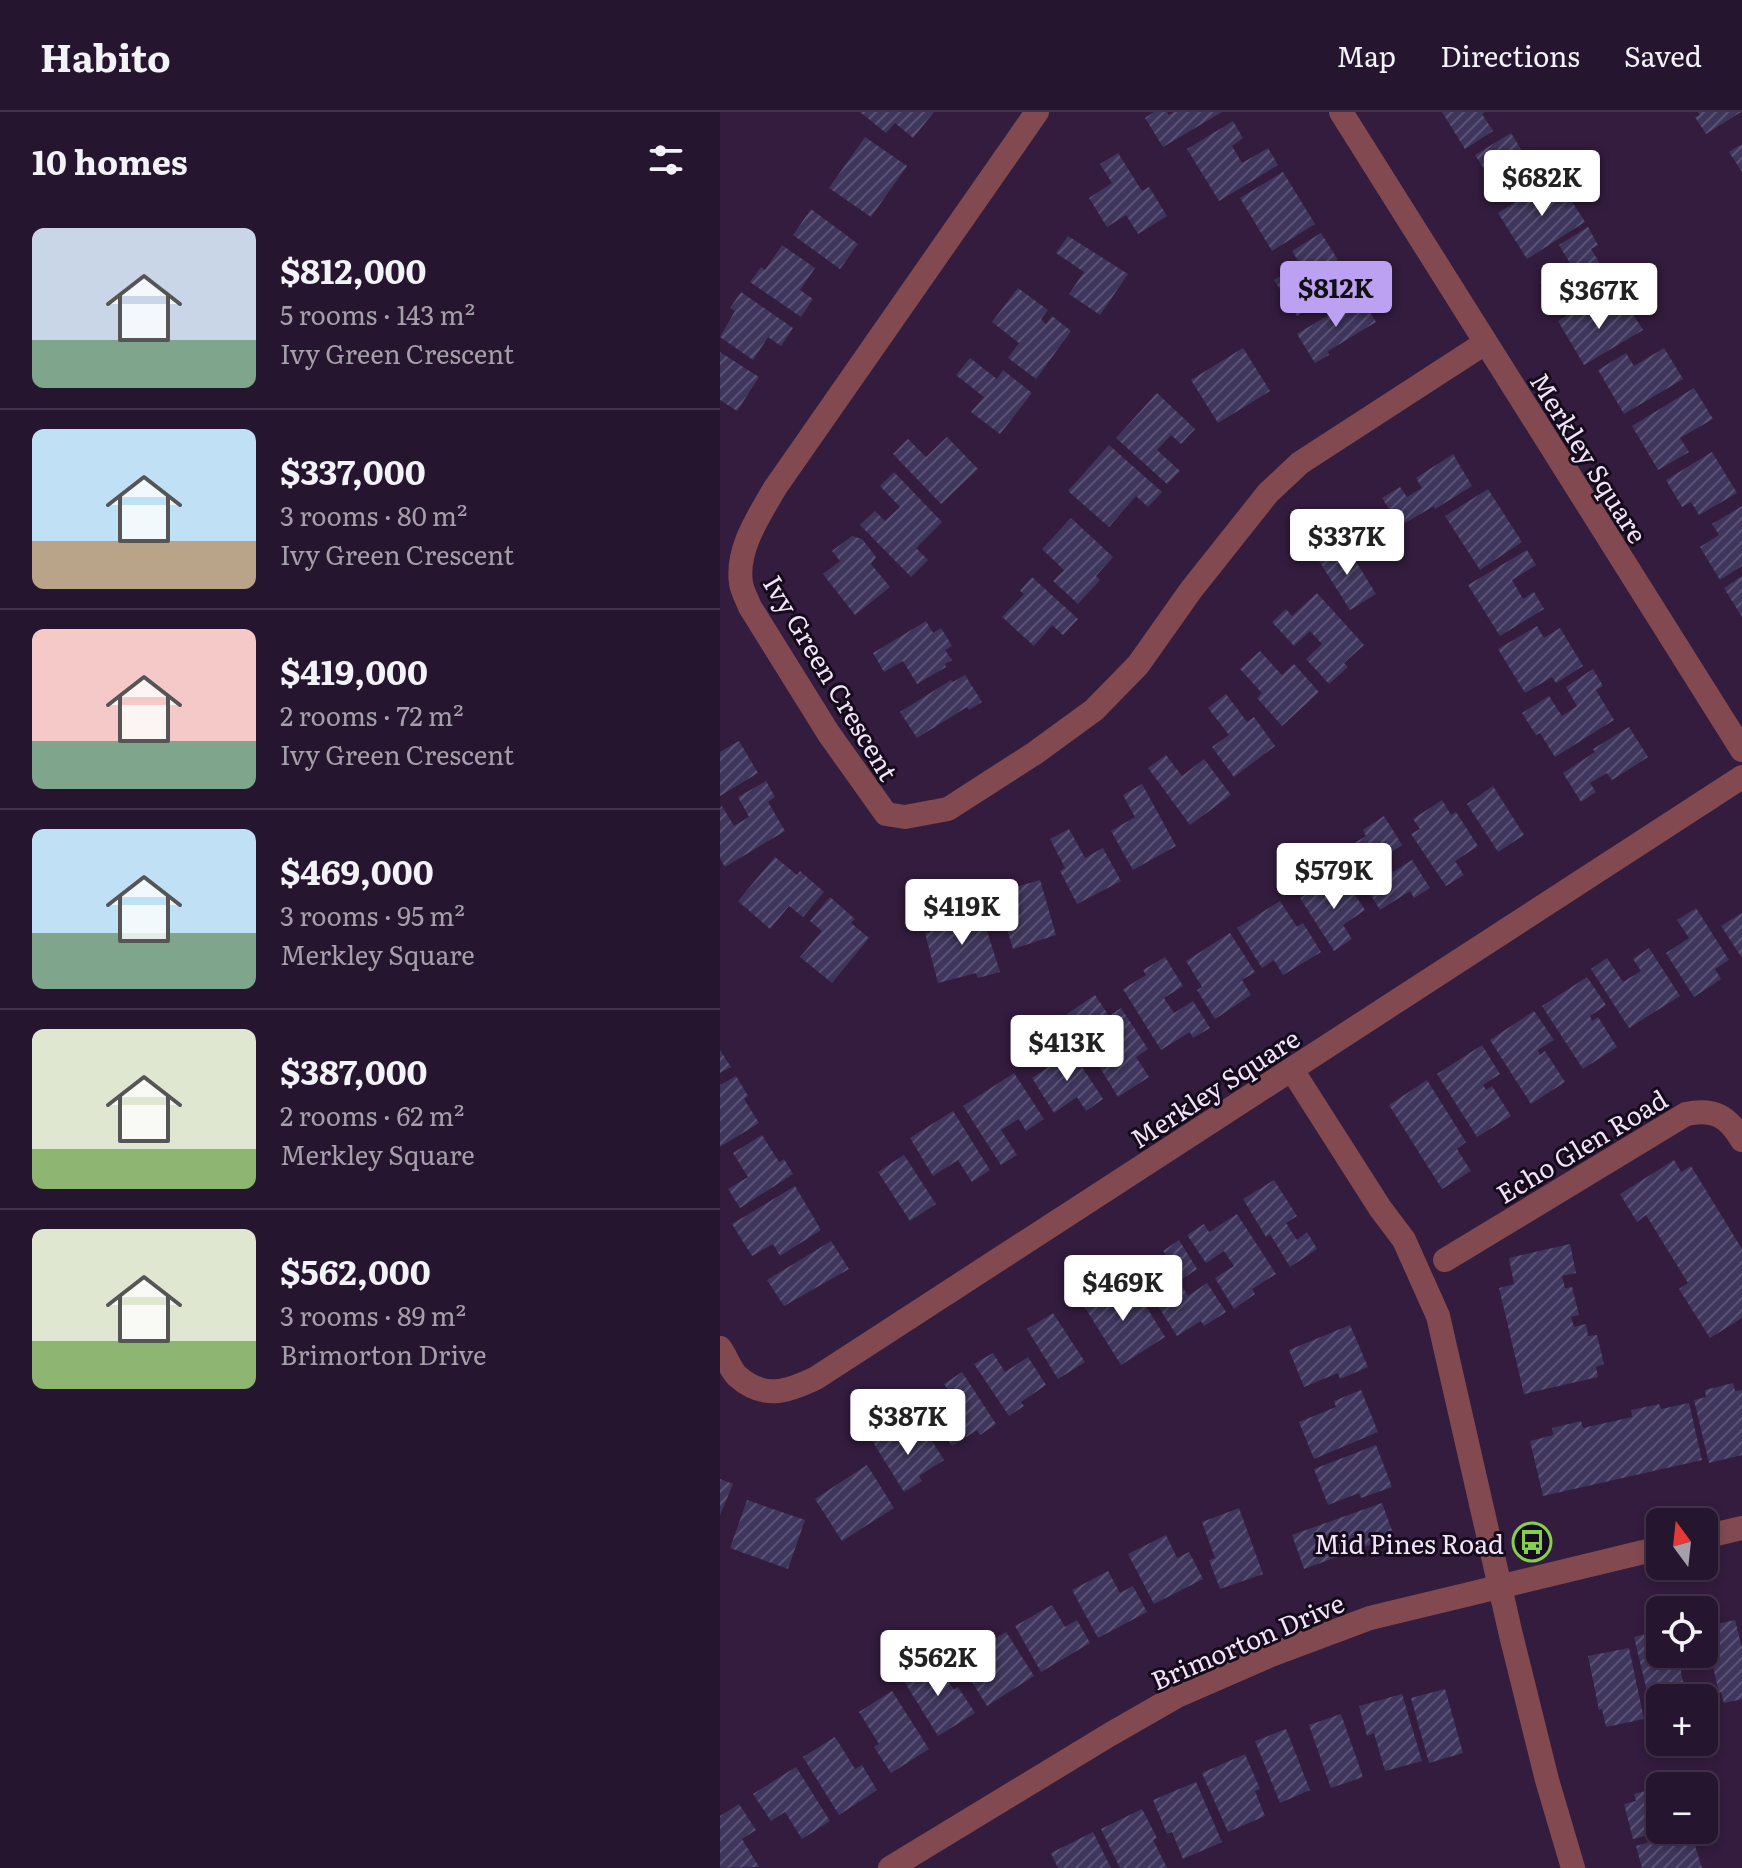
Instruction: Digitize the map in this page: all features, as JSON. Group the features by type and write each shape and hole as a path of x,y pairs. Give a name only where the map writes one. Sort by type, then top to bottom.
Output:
{"street":[{"name":"Ivy Green Crescent","path":"1037,112 775,488 745,547 740,567 741,586 750,607 829,734 886,814 905,817 948,809 1035,753 1094,710 1138,665 1191,590 1268,493 1300,463 1485,343"},
{"name":"Merkley Square","path":"1341,112 1742,750"},
{"name":"Merkley Square","path":"720,1348 735,1375 758,1388 778,1393 816,1378 1742,777"},
{"path":"1292,1070 1380,1208 1404,1240 1438,1316 1547,1780 1573,1868"},
{"name":"Echo Glen Road","path":"1445,1260 1686,1114 1712,1112 1731,1122 1742,1140"},
{"path":"1718,1534 1742,1528"},
{"name":"Brimorton Drive","path":"890,1868 1177,1696 1271,1655 1370,1618 1646,1551"}],"building":[{"path":"860,112 934,112 913,138 895,123 886,133"},
{"path":"1154,112 1167,112 1169,115 1174,112 1222,112 1163,147 1145,118"},
{"path":"1442,112 1485,112 1482,114 1493,131 1465,149"},
{"path":"1698,112 1741,112 1706,134 1695,117 1700,115"},
{"path":"1233,121 1243,138 1232,146 1242,163 1268,148 1278,165 1219,201 1187,149"},
{"path":"1511,133 1535,172 1500,194 1475,155"},
{"path":"865,137 907,166 871,217 829,188"},
{"path":"1742,144 1742,172 1729,152"},
{"path":"1118,153 1142,191 1149,187 1167,216 1138,234 1126,215 1107,227 1089,198 1112,183 1100,164"},
{"path":"1283,172 1315,224 1272,251 1240,198"},
{"path":"1556,176 1585,222 1527,259 1498,213"},
{"path":"811,209 858,244 840,269 793,235"},
{"path":"1588,227 1598,245 1591,249 1609,278 1557,310 1540,282 1570,263 1559,245"},
{"path":"1321,233 1338,260 1332,263 1346,285 1297,316 1274,280 1300,264 1292,251"},
{"path":"1068,236 1128,274 1100,315 1069,294 1084,272 1056,253"},
{"path":"782,245 815,268 800,290 813,299 801,317 750,282 761,267 765,270"},
{"path":"1018,288 1048,310 1041,319 1046,324 1052,316 1071,331 1036,379 1008,358 1019,343 992,322"},
{"path":"741,292 793,328 781,346 768,337 753,360 720,337 735,311 730,308"},
{"path":"1360,296 1376,322 1328,351 1329,355 1315,363 1297,334"},
{"path":"1587,303 1597,320 1626,303 1643,330 1584,365 1558,321"},
{"path":"1243,348 1270,391 1218,423 1191,380"},
{"path":"1664,348 1683,379 1624,414 1598,370 1626,353 1634,366"},
{"path":"720,352 759,377 737,411 720,400"},
{"path":"970,358 997,379 1003,370 1032,393 1000,434 971,412 984,397 956,375"},
{"path":"1694,388 1713,419 1680,438 1689,452 1658,470 1632,426"},
{"path":"1157,393 1195,429 1181,444 1171,435 1157,450 1180,471 1167,484 1116,438"},
{"path":"947,437 978,469 941,504 893,454 908,439 926,457"},
{"path":"1109,445 1162,492 1148,507 1136,496 1109,527 1068,491"},
{"path":"1712,452 1737,493 1699,515 1691,502 1682,507 1666,480"},
{"path":"1453,454 1472,486 1400,526 1382,498 1400,487 1407,497 1422,488 1416,478"},
{"path":"894,472 942,522 916,548 928,560 911,577 860,525 875,511 885,521 900,507 880,486"},
{"path":"1488,489 1522,542 1480,570 1445,516"},
{"path":"1742,506 1742,566 1720,580 1700,547 1719,535 1712,524"},
{"path":"1071,518 1113,557 1096,576 1100,580 1078,604 1053,581 1064,570 1042,549"},
{"path":"852,536 862,539 876,557 871,564 890,587 855,615 823,574 840,561 832,551"},
{"path":"1345,544 1376,594 1350,610 1319,561"},
{"path":"1527,550 1536,565 1512,580 1523,599 1534,592 1544,609 1500,636 1468,585"},
{"path":"1742,576 1742,617 1724,588"},
{"path":"1032,577 1078,619 1063,635 1052,625 1034,646 1002,617 1024,594 1020,591"},
{"path":"1317,593 1364,645 1344,663 1348,667 1329,684 1306,659 1322,644 1310,631 1294,646 1272,622 1286,609 1292,616"},
{"path":"926,621 933,633 941,628 952,646 945,650 952,660 917,684 903,661 884,672 873,653"},
{"path":"1537,626 1544,638 1560,628 1583,666 1556,683 1552,677 1525,693 1498,649"},
{"path":"1260,651 1282,675 1294,664 1319,692 1282,726 1257,698 1262,693 1240,669"},
{"path":"1593,669 1603,686 1596,690 1614,720 1555,757 1540,733 1536,735 1522,713 1549,696 1562,716 1577,706 1566,687"},
{"path":"965,675 982,702 969,710 967,707 917,738 900,712 951,680 953,682"},
{"path":"1226,694 1247,722 1254,717 1275,746 1234,777 1212,747 1229,735 1208,708"},
{"path":"1629,727 1648,757 1612,780 1607,773 1590,783 1596,792 1581,802 1563,773 1595,752 1593,749"},
{"path":"739,741 758,773 720,796 720,752"},
{"path":"1166,755 1182,776 1204,759 1231,795 1190,825 1148,768"},
{"path":"766,781 775,797 768,802 785,831 725,867 720,858 720,808 722,806 734,826 749,817 738,797"},
{"path":"1142,784 1176,846 1133,870 1111,831 1135,817 1123,795"},
{"path":"1493,786 1524,835 1498,852 1467,804"},
{"path":"1442,800 1451,815 1456,812 1478,846 1455,861 1464,875 1446,886 1411,834 1420,829 1413,819"},
{"path":"1384,816 1402,845 1384,857 1393,872 1412,860 1430,888 1414,898 1410,891 1380,910 1343,850 1366,836 1363,830"},
{"path":"1069,829 1085,858 1103,848 1121,881 1077,904 1060,871 1065,868 1050,839"},
{"path":"775,857 797,875 800,871 824,892 803,917 789,906 770,929 738,901"},
{"path":"1343,877 1365,910 1343,925 1352,939 1334,951 1300,898 1315,888 1318,894"},
{"path":"1014,880 1016,887 1040,880 1056,935 1013,949 1004,919 991,923 981,890"},
{"path":"830,897 855,919 851,923 869,938 832,983 800,957 822,931 810,921"},
{"path":"1280,901 1297,927 1303,923 1321,952 1283,975 1274,960 1262,968 1237,928"},
{"path":"979,906 1000,972 978,978 976,973 938,983 925,933 950,927 946,914"},
{"path":"1696,908 1729,960 1715,969 1721,979 1694,997 1666,953 1689,938 1677,920"},
{"path":"1742,913 1742,958 1721,926"},
{"path":"1230,933 1255,972 1242,980 1251,995 1215,1019 1197,990 1202,987 1186,961"},
{"path":"1649,948 1680,996 1629,1028 1591,969 1607,958 1623,982 1641,971 1633,959"},
{"path":"1165,957 1183,986 1164,998 1174,1013 1193,1001 1210,1028 1193,1038 1190,1032 1161,1050 1123,989 1146,975 1143,970"},
{"path":"1587,977 1606,1005 1590,1016 1592,1021 1598,1017 1617,1047 1583,1069 1542,1006"},
{"path":"1095,995 1109,1016 1121,1008 1148,1049 1136,1057 1149,1077 1118,1097 1067,1014"},
{"path":"1534,1011 1554,1040 1538,1050 1540,1055 1545,1051 1565,1082 1531,1104 1490,1040"},
{"path":"1482,1045 1500,1074 1483,1085 1486,1090 1492,1086 1511,1116 1477,1137 1437,1074"},
{"path":"1069,1047 1103,1099 1086,1111 1077,1097 1054,1113 1032,1078 1056,1062 1053,1058"},
{"path":"720,1050 731,1067 720,1073"},
{"path":"1014,1073 1044,1119 1026,1131 1019,1119 1001,1130 1017,1155 1001,1165 963,1106"},
{"path":"736,1076 748,1096 744,1099 759,1123 720,1147 720,1085"},
{"path":"1427,1080 1466,1142 1457,1149 1471,1171 1442,1189 1389,1105"},
{"path":"953,1111 990,1170 972,1182 958,1160 933,1176 910,1138"},
{"path":"762,1135 779,1162 784,1159 793,1174 740,1208 728,1189 748,1177 733,1153"},
{"path":"904,1155 936,1204 910,1221 878,1172"},
{"path":"1674,1160 1681,1172 1691,1166 1742,1249 1742,1318 1710,1338 1679,1289 1688,1283 1646,1215 1637,1222 1620,1194"},
{"path":"1274,1180 1297,1216 1286,1223 1297,1240 1307,1232 1317,1249 1290,1267 1270,1234 1266,1237 1243,1199"},
{"path":"795,1186 821,1230 780,1256 773,1244 752,1256 732,1224"},
{"path":"1237,1214 1276,1274 1252,1289 1255,1294 1234,1309 1215,1278 1234,1266 1224,1251 1206,1263 1187,1235 1204,1224 1209,1232"},
{"path":"1179,1240 1197,1269 1179,1281 1188,1296 1207,1283 1226,1312 1204,1326 1201,1321 1177,1336 1140,1278 1169,1259 1163,1251"},
{"path":"831,1241 849,1269 784,1306 767,1280"},
{"path":"1570,1244 1576,1273 1562,1276 1565,1288 1572,1287 1579,1315 1571,1317 1574,1327 1586,1324 1588,1336 1597,1335 1604,1364 1596,1367 1598,1377 1524,1394 1499,1288 1514,1284 1509,1258"},
{"path":"1114,1283 1127,1302 1139,1295 1165,1337 1121,1365 1082,1303"},
{"path":"1053,1313 1085,1362 1058,1379 1027,1329"},
{"path":"1350,1325 1368,1367 1340,1379 1338,1373 1304,1387 1289,1350"},
{"path":"993,1353 1005,1372 1028,1357 1046,1385 1021,1402 1024,1406 1009,1416 974,1364"},
{"path":"962,1372 996,1424 980,1435 977,1430 952,1446 932,1417 956,1401 944,1384"},
{"path":"1733,1383 1735,1391 1742,1390 1742,1455 1709,1463 1694,1400 1706,1397 1705,1390"},
{"path":"1361,1390 1378,1432 1314,1459 1299,1422 1336,1407 1334,1401"},
{"path":"1689,1403 1702,1460 1543,1496 1530,1441 1553,1435 1552,1428 1581,1421 1583,1428 1632,1417 1631,1410 1659,1404 1661,1409"},
{"path":"891,1427 903,1446 926,1431 944,1460 919,1476 922,1481 904,1492 871,1439"},
{"path":"1376,1445 1392,1487 1361,1498 1359,1493 1328,1505 1314,1469"},
{"path":"867,1465 894,1508 842,1541 815,1499"},
{"path":"720,1479 733,1484 720,1515"},
{"path":"747,1500 805,1520 788,1569 730,1548"},
{"path":"1382,1503 1394,1536 1304,1569 1292,1535"},
{"path":"1239,1508 1263,1574 1220,1589 1209,1560 1215,1558 1202,1522"},
{"path":"1166,1535 1177,1558 1189,1552 1203,1579 1154,1604 1128,1554"},
{"path":"1108,1571 1120,1593 1133,1586 1147,1612 1098,1638 1072,1590"},
{"path":"1052,1605 1065,1627 1077,1620 1090,1643 1041,1672 1015,1626"},
{"path":"1735,1620 1742,1648 1742,1699 1724,1703 1713,1668 1718,1668 1718,1624"},
{"path":"1006,1632 1034,1676 987,1706 959,1661"},
{"path":"1646,1634 1646,1668 1680,1668 1684,1684 1646,1684 1646,1687 1634,1637"},
{"path":"1629,1648 1644,1719 1606,1727 1602,1709 1599,1710 1588,1656"},
{"path":"934,1659 954,1690 958,1687 975,1713 938,1736 902,1678"},
{"path":"1445,1689 1463,1753 1429,1763 1411,1698"},
{"path":"892,1691 929,1749 891,1773 874,1747 879,1744 859,1712"},
{"path":"1402,1694 1422,1761 1385,1771 1374,1733 1367,1736 1359,1706"},
{"path":"1341,1714 1363,1777 1331,1788 1309,1725"},
{"path":"1286,1729 1310,1790 1280,1803 1255,1741"},
{"path":"835,1737 855,1769 862,1765 877,1790 839,1815 803,1757"},
{"path":"1245,1754 1260,1789 1255,1791 1265,1816 1228,1832 1202,1773"},
{"path":"796,1767 830,1821 802,1839 785,1812 771,1821 753,1794"},
{"path":"1196,1782 1222,1842 1183,1859 1172,1832 1167,1834 1153,1800"},
{"path":"1646,1791 1646,1836 1633,1839 1624,1804 1636,1801 1634,1794"},
{"path":"739,1804 756,1830 742,1839 759,1867 720,1868 720,1816"},
{"path":"1142,1809 1157,1838 1153,1840 1167,1868 1120,1868 1101,1829"},
{"path":"1093,1832 1111,1868 1058,1868 1051,1853"},
{"path":"1646,1843 1694,1844 1702,1868 1642,1868 1636,1846"}],"place":[{"name":"Mid Pines Road","path":"1532,1542"}]}
